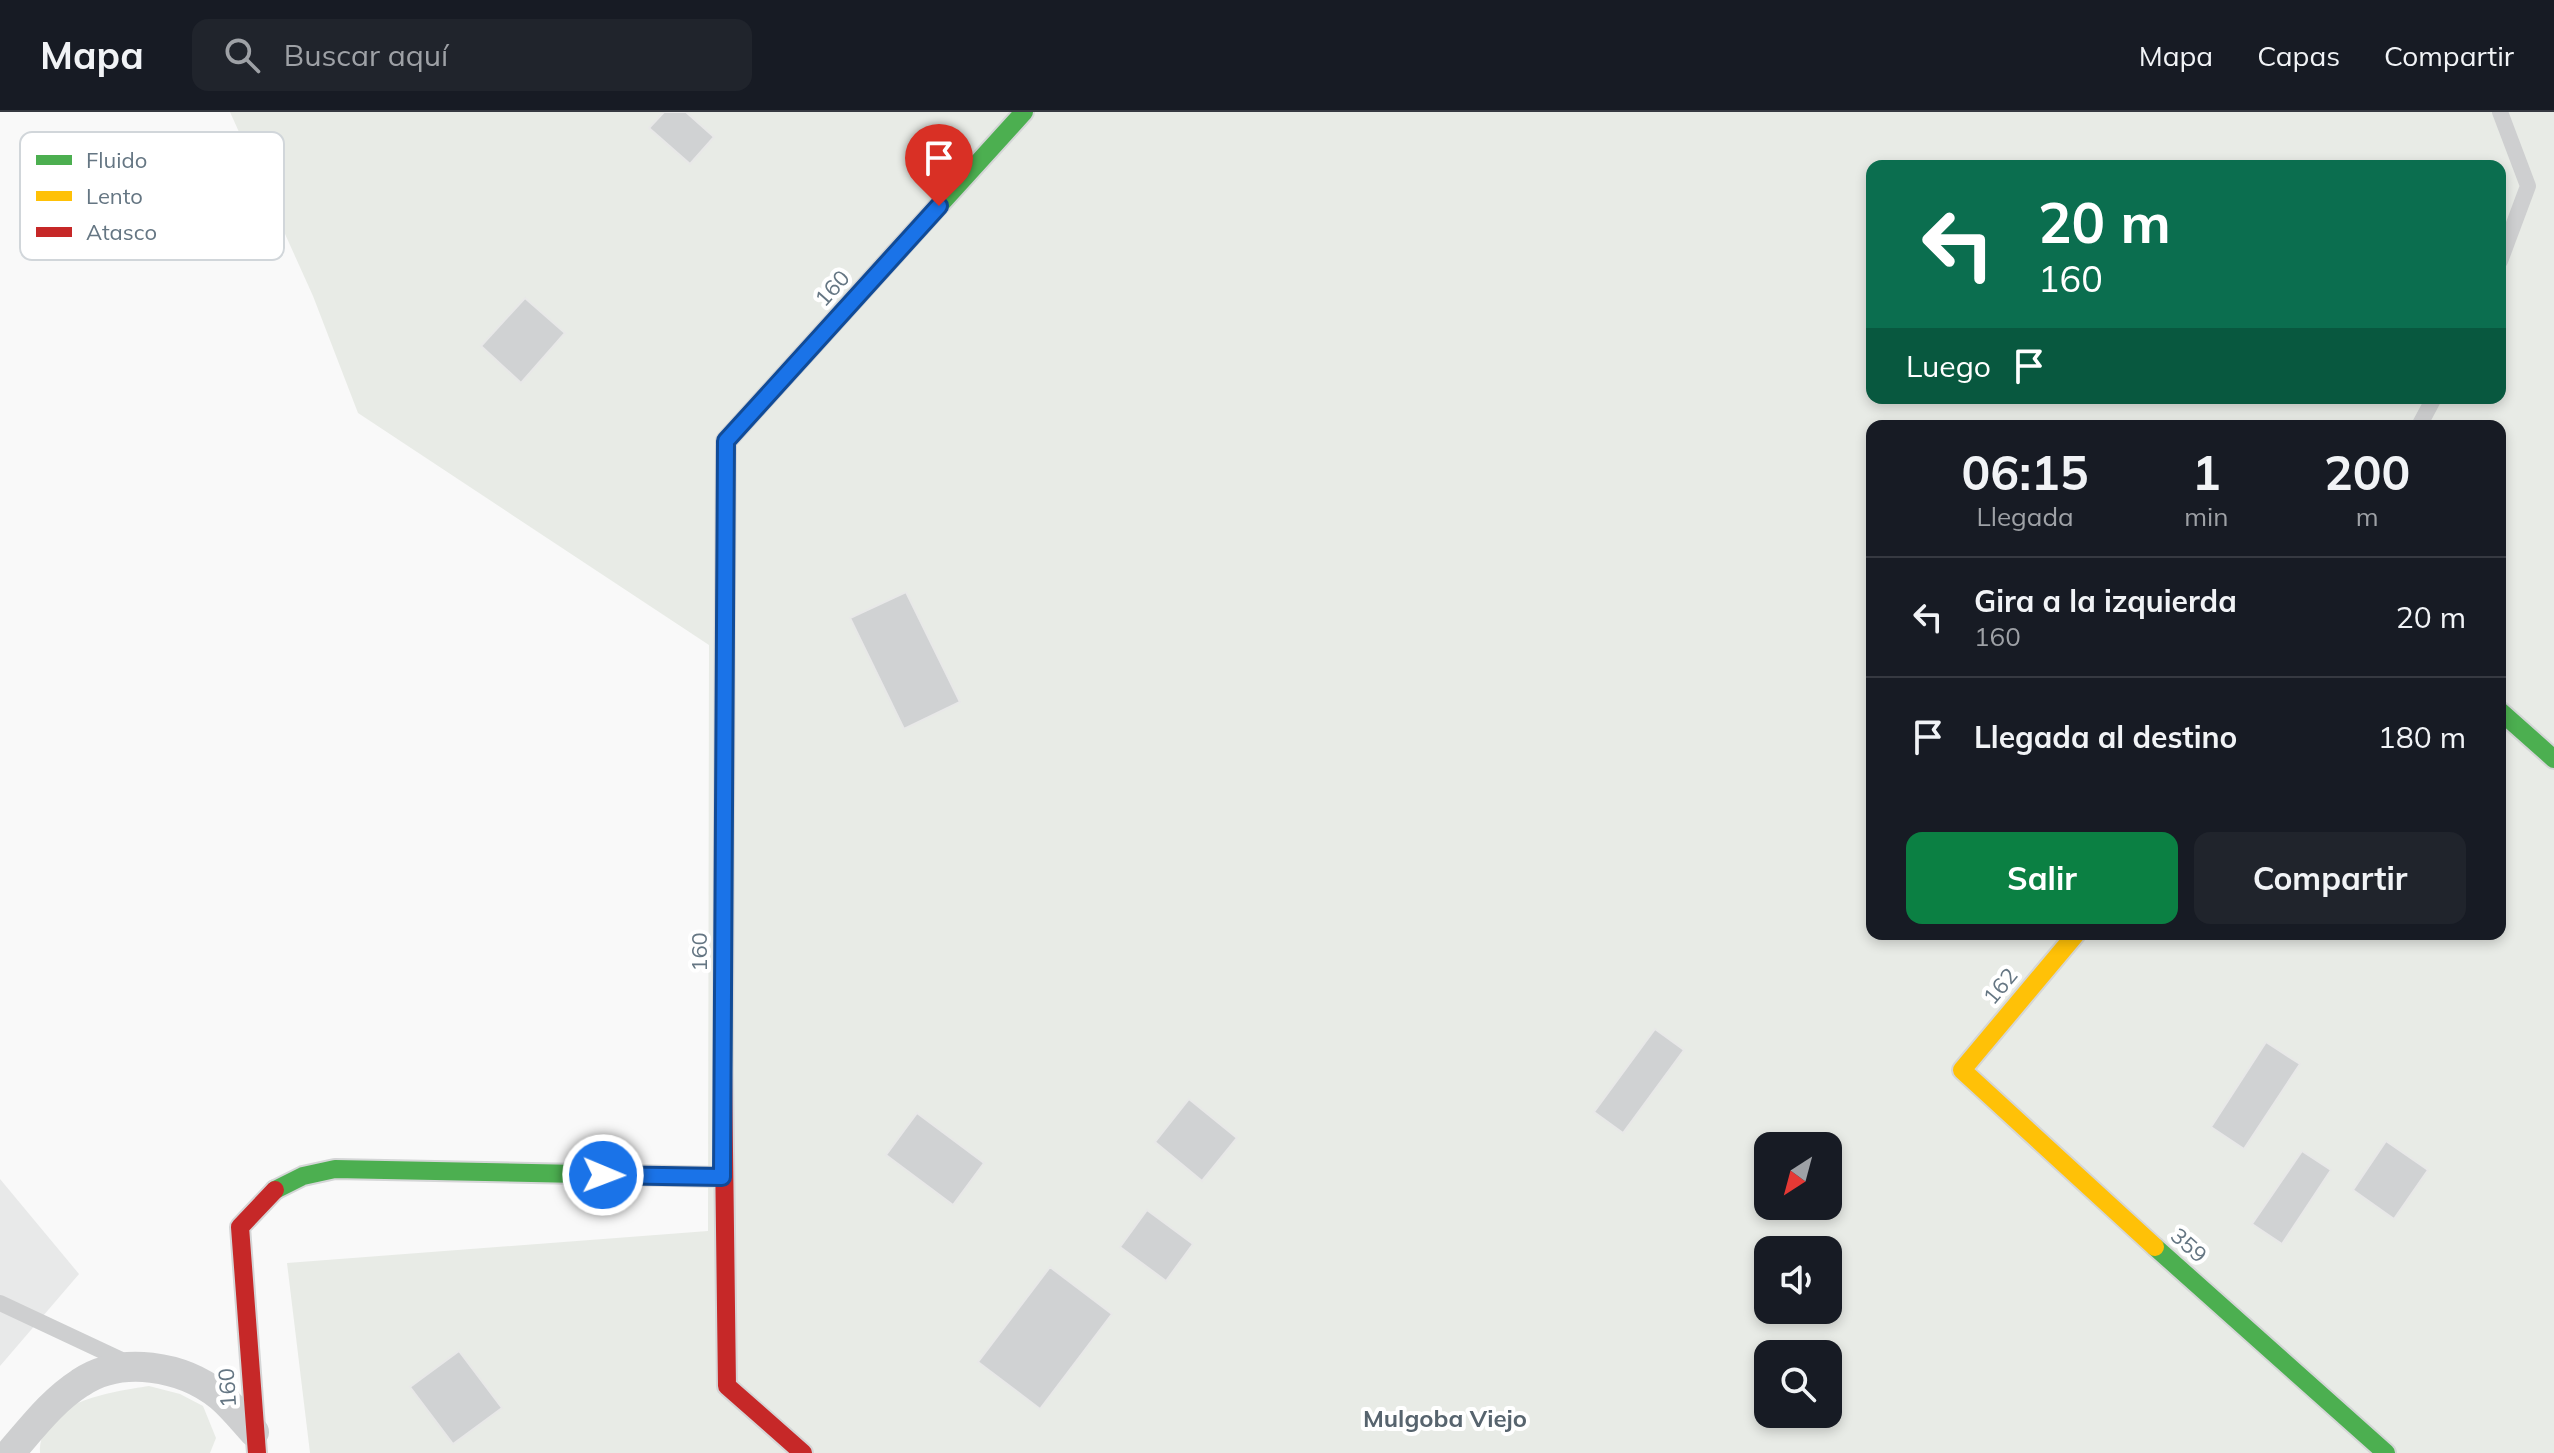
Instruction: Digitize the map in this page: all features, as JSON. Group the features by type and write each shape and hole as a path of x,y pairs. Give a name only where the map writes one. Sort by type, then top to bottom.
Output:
{"street":[{"name":"160","path":"252,1446 240,1227 267,1193 304,1175 335,1169 722,1177 726,441 1024,112"},
{"path":"2506,716 2554,759"},
{"name":"162","path":"1962,1070 2071,940"},
{"name":"359","path":"1962,1070 2072,1173 2386,1453"},
{"path":"722,1177 727,1386 803,1453"},
{"path":"10,1453 52,1405 83,1381 130,1364 180,1375 219,1395 252,1446"}],"lane":[{"path":"2500,112 2528,186 2506,245"},
{"path":"0,1303 130,1364"}],"shaded area":[{"path":"230,112 2554,112 2554,1453 310,1453 287,1263 708,1231 709,645 358,413 313,296 284,232 284,132 239,132"},
{"path":"0,1179 79,1274 0,1366"},
{"path":"149,1386 180,1394 203,1406 216,1438 210,1453 40,1453 43,1435 51,1421 64,1411 98,1396"}],"building":[{"path":"664,112 686,112 714,137 690,164 649,128"},
{"path":"525,298 565,333 521,383 481,346"},
{"path":"906,592 960,702 904,729 850,618"},
{"path":"1655,1029 1684,1050 1623,1133 1594,1112"},
{"path":"2266,1042 2300,1064 2244,1149 2211,1127"},
{"path":"1189,1099 1237,1138 1202,1181 1155,1142"},
{"path":"917,1113 984,1163 953,1205 886,1155"},
{"path":"2386,1141 2428,1170 2394,1219 2353,1190"},
{"path":"2302,1151 2331,1170 2282,1244 2252,1224"},
{"path":"1147,1210 1193,1244 1166,1281 1120,1247"},
{"path":"1050,1267 1112,1314 1040,1409 978,1362"},
{"path":"459,1351 502,1408 453,1444 410,1387"}],"traffic: fast":[{"path":"895,254 1024,112"},
{"path":"723,1072 725,587"},
{"path":"2506,716 2554,759"},
{"path":"275,1190 303,1176 335,1169 722,1177"},
{"path":"2155,1247 2386,1453"}],"traffic: slow":[{"path":"725,587 726,441 895,254"},
{"path":"2071,940 1962,1070 2155,1247"}],"traffic: jam":[{"path":"723,1072 727,1386 803,1453"},
{"path":"257,1453 240,1227 275,1190"}],"district":[{"name":"Mulgoba Viejo","path":"1445,1418"}],"route":[{"path":"603,1175 722,1177 726,441 939,206"}]}
